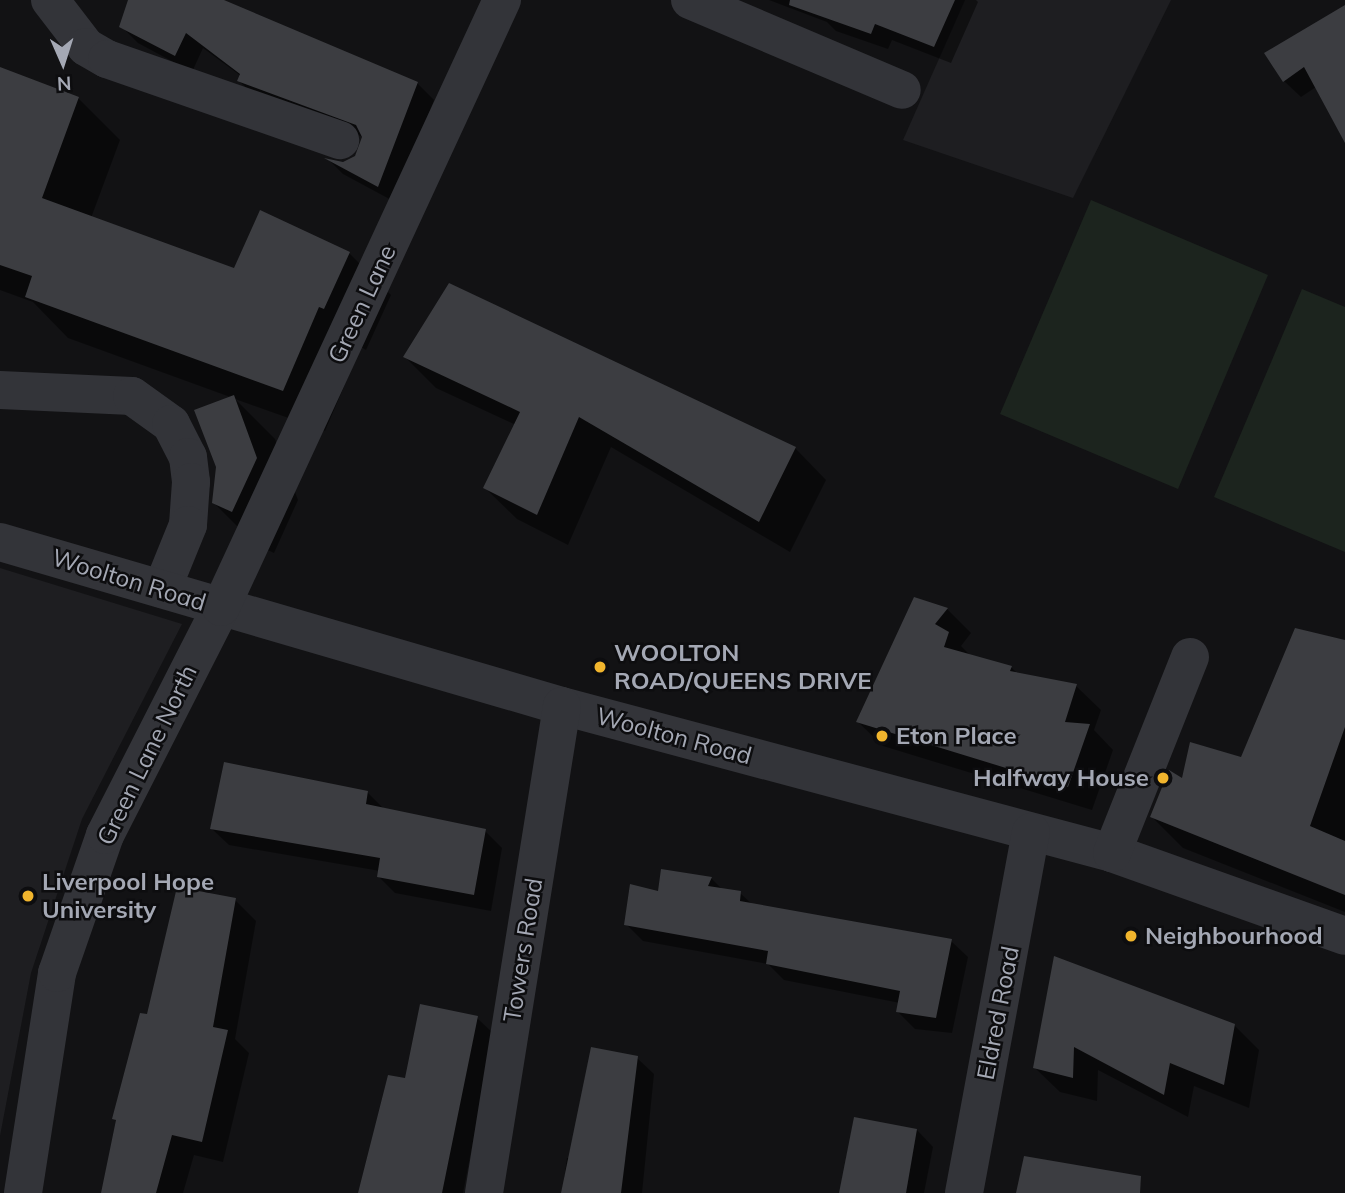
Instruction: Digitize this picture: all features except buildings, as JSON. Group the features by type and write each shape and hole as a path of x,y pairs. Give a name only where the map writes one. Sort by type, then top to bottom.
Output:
{"street":[{"name":"Green Lane","path":"221,607 502,0"},
{"path":"691,0 902,90"},
{"path":"50,1 86,47 107,59 340,141"},
{"path":"0,390 132,396 171,424 188,457 190,493 188,525 162,589"},
{"name":"Woolton Road","path":"0,542 562,706 1112,853 1345,936"},
{"name":"Green Lane North","path":"23,1193 15,1151 57,973 100,848 221,607"},
{"path":"1112,853 1190,657"},
{"name":"Towers Road","path":"484,1193 562,706"},
{"name":"Eldred Road","path":"964,1193 1031,832"}],"shaded area":[{"path":"965,0 1171,0 1073,198 903,140"},
{"path":"1091,200 1268,275 1178,489 1000,414"},
{"path":"1302,289 1345,307 1345,552 1214,497"},
{"name":"Liverpool Hope University","path":"0,568 182,624 82,819 31,973 0,1136"}],"place":[{"name":"WOOLTON ROAD/QUEENS DRIVE","path":"600,667"},
{"name":"Eton Place","path":"882,736"},
{"name":"Halfway House","path":"1163,778"},
{"name":"Liverpool Hope University","path":"28,896"},
{"name":"Neighbourhood","path":"1131,936"}]}
